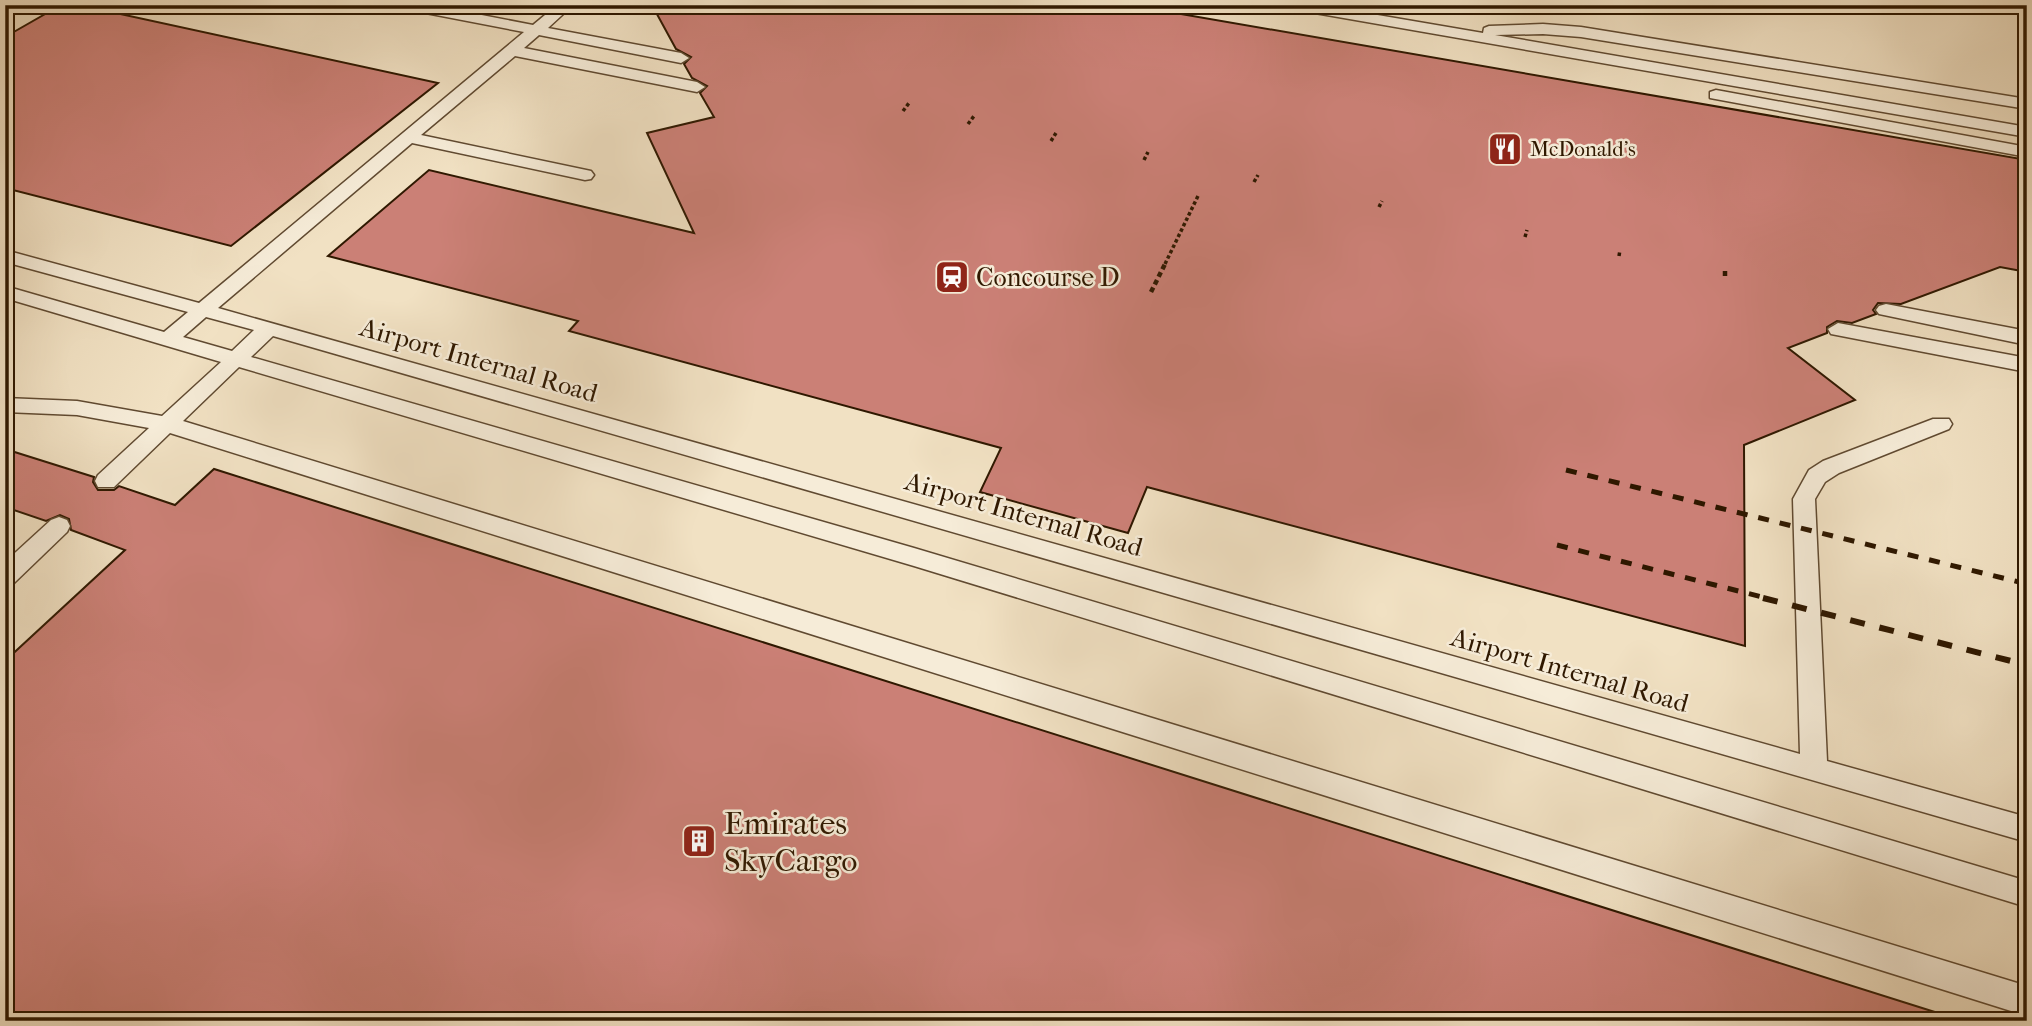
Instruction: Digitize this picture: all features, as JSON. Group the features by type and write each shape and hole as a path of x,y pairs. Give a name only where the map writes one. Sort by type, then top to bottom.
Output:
{"lane":[{"path":"5,12 18,5"},
{"path":"405,5 681,58"},
{"path":"460,16 474,5"},
{"path":"168,339 566,5"},
{"path":"1292,5 1473,34 1579,57 2027,132"},
{"path":"1473,34 1524,28 1581,32 2027,104"},
{"path":"1473,34 1557,41 2027,118"},
{"path":"1473,34 1578,68 1999,151 2027,152"},
{"path":"510,50 697,87"},
{"path":"407,138 585,175"},
{"name":"Airport Internal Road","path":"5,256 269,328 2023,827"},
{"path":"5,292 914,557 2027,894"},
{"path":"1886,310 2027,338"},
{"path":"106,481 269,328"},
{"path":"1838,329 2027,365"},
{"path":"5,405 77,408 166,424 2027,1001"},
{"path":"1814,769 1804,499 1817,476 1831,467 1941,424"},
{"path":"5,577 59,526"}],"path":[{"path":"903,110 909,103"},
{"path":"968,124 974,116"},
{"path":"1051,141 1056,133"},
{"path":"1144,160 1148,152"},
{"path":"1254,182 1258,175"},
{"path":"1151,292 1198,196"},
{"path":"1379,207 1382,201"},
{"path":"1525,237 1527,230"},
{"path":"1619,256 1620,250"},
{"path":"1725,271 1725,278"}],"building":[{"path":"61,5 79,5 438,83 231,246 5,188 5,37"},
{"name":"Concourse D","path":"652,5 1129,5 2027,160 2027,272 2000,267 1901,304 1878,303 1873,310 1876,314 1852,323 1837,321 1827,327 1827,333 1788,348 1855,400 1744,445 1745,646 1147,487 1128,533 980,492 1001,448 569,331 578,321 328,256 429,170 694,233 647,133 714,117 700,93 707,86 692,78 684,64 691,57 676,49"},
{"name":"Emirates SkyCargo","path":"5,449 94,477 93,482 98,490 114,490 119,486 175,505 214,469 1938,1013 1937,1021 5,1021 5,661 125,550 71,530 69,519 60,515 46,521 5,507"}],"railway":[{"path":"1566,470 2027,584"},
{"path":"1557,545 1770,599"},
{"path":"1763,598 2027,665"}],"place":[{"name":"McDonald's","path":"1505,149"},
{"name":"Concourse D","path":"952,277"},
{"name":"Emirates SkyCargo","path":"699,841"}]}
